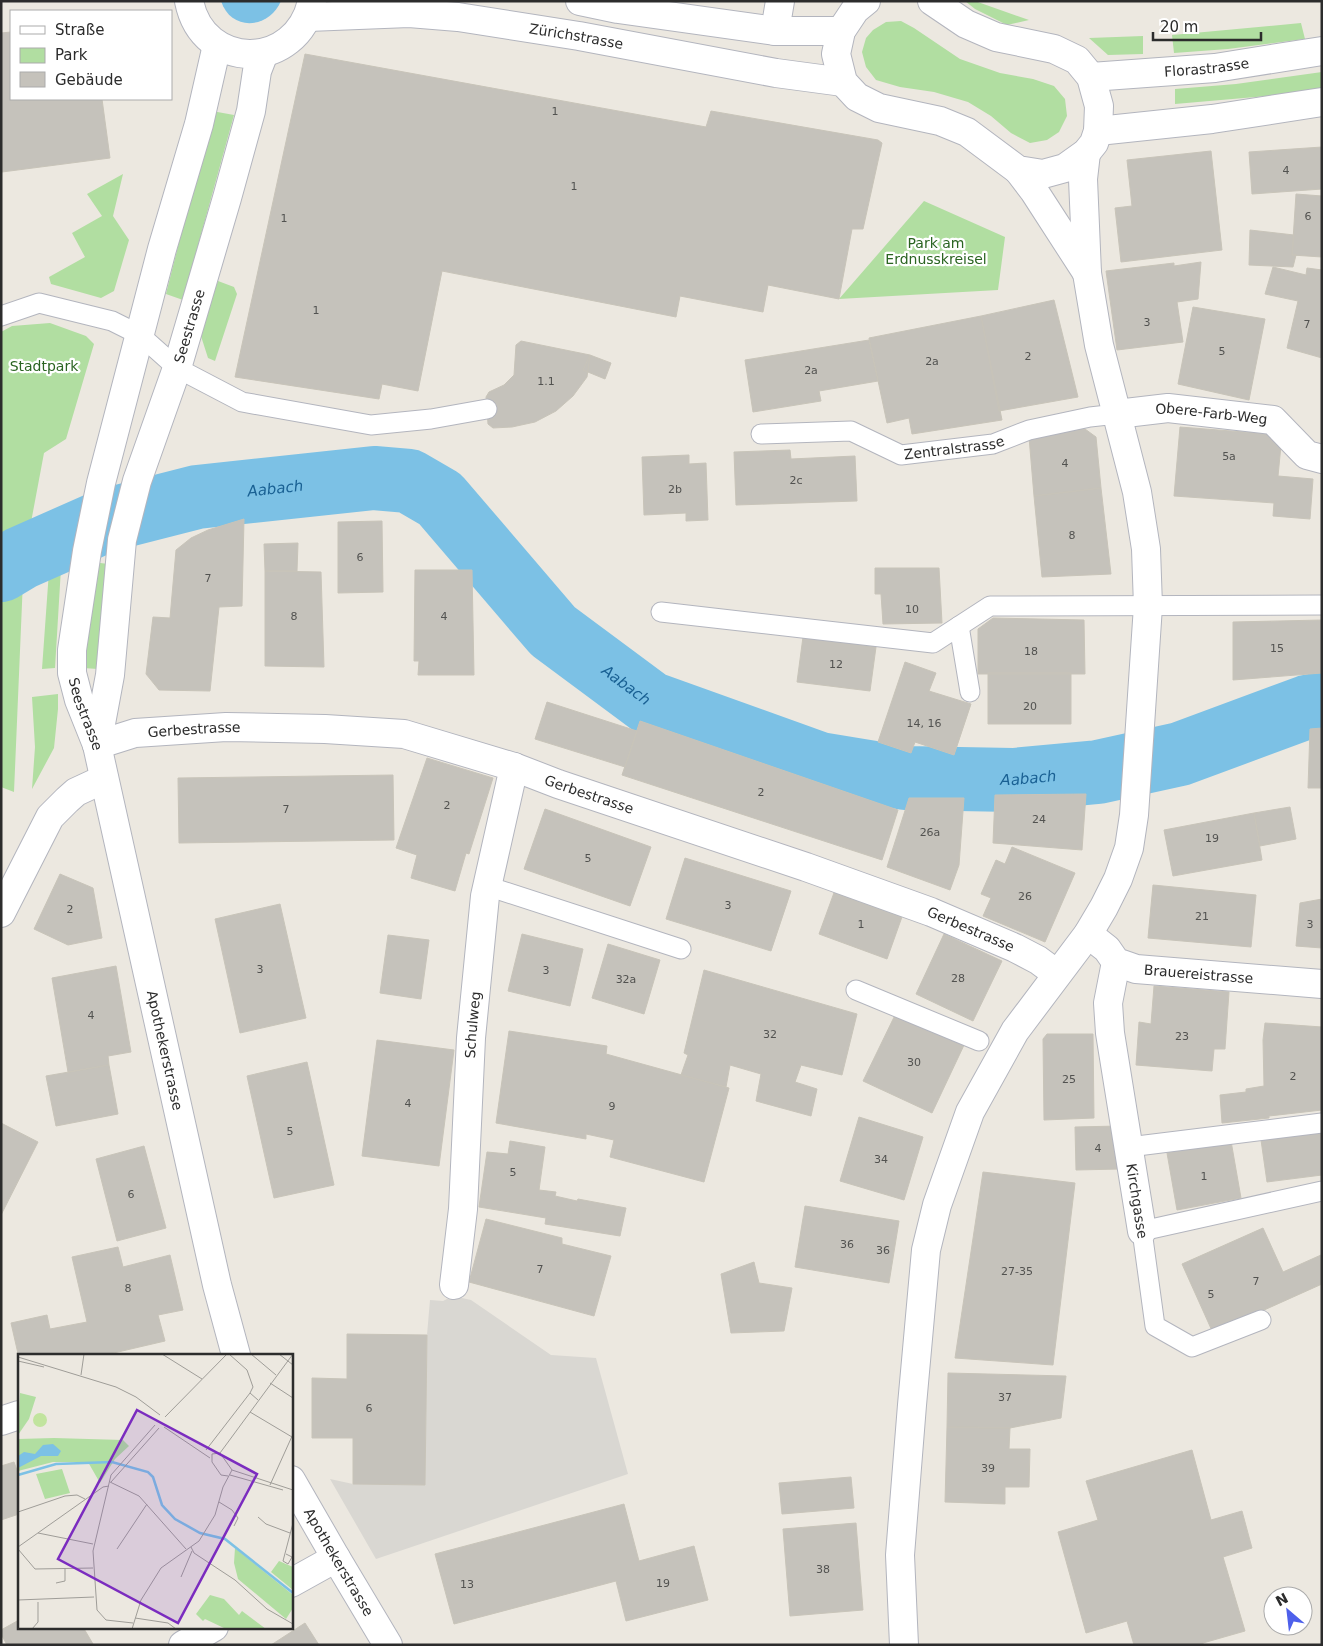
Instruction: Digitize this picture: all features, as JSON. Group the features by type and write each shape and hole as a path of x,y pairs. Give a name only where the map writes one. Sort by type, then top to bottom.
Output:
{"street":[{"path":"189,1 194,20 200,30 217,45 240,54 264,53 278,48 300,30 310,9"},
{"path":"580,1 619,5 775,31 841,31"},
{"path":"775,31 780,1"},
{"path":"866,1 855,10 841,31 836,54 843,82 857,97 879,108 940,121 967,132 1018,170 1034,191 1087,273"},
{"path":"904,1645 900,1555 926,1250 938,1205 970,1112 1015,1031 1088,934 1118,878 1129,848 1134,815 1148,606 1146,548 1138,502 1099,345 1087,273 1083,179 1099,106 1091,77 1077,60 1054,49 996,37 966,24 932,1"},
{"name":"Zürichstrasse","path":"310,9 458,17 578,36 776,73 843,82"},
{"name":"Seestrasse","path":"97,745 79,700 72,673 72,650 87,551 101,483 162,249 199,124 217,45"},
{"name":"Florastrasse","path":"1091,77 1215,68 1322,51"},
{"name":"Seestrasse","path":"97,745 110,675 122,540 137,481 177,368 227,198 251,111 257,71 264,53"},
{"path":"1018,170 1043,174 1065,168 1092,142 1212,119 1322,102"},
{"name":"Obere-Farb-Weg","path":"1117,414 1168,408 1273,420 1307,455 1322,459"},
{"name":"Gerbestrasse","path":"97,745 135,734 226,728 325,729 404,734 514,767 558,784 806,867 931,912 1015,948 1038,960 1057,974"},
{"name":"Apothekerstrasse","path":"97,745 231,1354"},
{"name":"Schulweg","path":"454,1285 463,1209 471,1038 487,886 514,767"},
{"path":"1,913 50,817 76,792 104,780"},
{"path":"1088,934 1108,949 1116,962"},
{"name":"Brauereistrasse","path":"1116,962 1136,969 1322,984"},
{"name":"Kirchgasse","path":"1116,962 1108,1003 1110,1033 1142,1231"},
{"path":"1,1421 18,1416"},
{"name":"Apothekerstrasse","path":"292,1482 388,1645"},
{"path":"292,1582 336,1558"},
{"path":"183,1645 212,1628"}],"lane":[{"path":"1,316 39,303 112,321 140,335 177,368 242,402 371,425 432,419 487,409"},
{"name":"Zentralstrasse","path":"761,434 851,431 901,455 993,444 1029,430 1090,417 1117,414"},
{"path":"662,612 933,644 990,606 1322,605"},
{"path":"959,626 970,692"},
{"path":"487,886 681,949"},
{"path":"856,990 978,1041"},
{"path":"1129,1147 1322,1123"},
{"path":"1142,1231 1322,1191"},
{"name":"Kirchgasse","path":"1142,1231 1156,1326 1192,1347 1261,1320"}],"green space":[{"path":"965,1 975,1 1029,20 1007,25 975,9"},
{"path":"901,21 960,59 1000,73 1033,79 1054,86 1065,99 1067,116 1059,132 1047,140 1030,143 1011,133 991,116 968,102 934,92 900,87 876,80 866,67 862,52 866,38 873,30 886,22"},
{"path":"1301,23 1305,39 1228,49 1174,53 1172,35"},
{"path":"1143,36 1143,54 1108,55 1089,38"},
{"path":"1322,72 1322,89 1175,104 1175,89 1236,84"},
{"path":"212,111 234,115 183,300 166,294"},
{"path":"123,174 113,216 129,240 114,291 101,298 51,284 49,277 85,257 72,233 102,216 87,194"},
{"name":"Park am Erdnusskreisel","path":"924,201 1005,237 998,290 839,299"},
{"path":"218,281 234,287 237,294 215,361 208,358 200,333"},
{"name":"Stadtpark","path":"50,323 86,336 94,344 66,439 44,453 32,517 23,580 14,792 1,787 1,332 12,326"},
{"path":"93,562 108,564 98,669 83,668"},
{"path":"61,568 55,668 42,669 49,571"},
{"path":"58,694 54,748 32,789 35,747 32,697"}],"shaded area":[{"path":"453,1296 471,1300 551,1355 596,1358 628,1474 376,1559 330,1479 353,1484 425,1485 427,1335 430,1300 443,1301"}],"water":[{"path":"221,1 281,1 268,17 250,23 241,22 233,18 226,11"}],"building":[{"path":"10,32 10,100 102,100 110,158 2,172 1,33"},
{"path":"305,54 706,127 711,111 878,140 882,143 863,229 852,229 839,299 768,285 763,312 680,296 676,317 442,271 418,391 382,384 379,399 235,377"},
{"path":"1322,147 1322,189 1252,194 1249,152"},
{"path":"1211,151 1222,250 1121,262 1115,208 1132,206 1127,160"},
{"path":"1296,194 1322,196 1322,257 1292,255"},
{"path":"1250,230 1294,235 1292,255 1296,255 1293,267 1249,265"},
{"path":"1201,262 1198,299 1177,302 1183,342 1117,350 1106,271 1174,263 1174,266"},
{"path":"1273,267 1306,275 1307,268 1322,270 1322,358 1287,348 1298,301 1265,294"},
{"path":"1054,300 1078,397 999,411 981,316"},
{"path":"1193,307 1265,319 1249,400 1178,384"},
{"path":"981,316 1002,420 912,434 909,418 887,423 869,338"},
{"path":"869,340 878,381 819,391 821,401 753,412 745,360"},
{"path":"521,341 590,355 587,377 573,396 556,411 535,422 512,427 493,428 488,424 486,397 489,392 504,385 514,375 516,345"},
{"path":"590,355 611,363 605,379 583,370"},
{"path":"1180,427 1282,435 1278,476 1313,479 1310,519 1273,516 1274,503 1174,496"},
{"path":"1085,429 1096,437 1101,488 1034,496 1029,437"},
{"path":"790,450 791,459 855,456 857,501 736,505 734,452"},
{"path":"689,455 689,464 706,463 708,520 686,521 686,513 644,515 642,457"},
{"path":"1101,488 1111,574 1042,577 1034,496"},
{"path":"244,519 242,606 219,607 210,691 159,690 146,674 153,617 170,618 176,550 191,538 208,530"},
{"path":"382,521 383,592 338,593 338,522"},
{"path":"298,543 297,571 265,571 264,544"},
{"path":"875,568 939,568 942,623 883,624 881,594 875,594"},
{"path":"415,570 472,570 474,675 418,675 419,661 414,661"},
{"path":"265,571 321,572 324,667 265,666"},
{"path":"993,618 1084,620 1085,674 978,674 978,629"},
{"path":"1322,620 1322,673 1233,680 1233,622"},
{"path":"803,637 876,647 870,691 797,682"},
{"path":"905,662 936,673 929,691 971,704 954,755 915,742 911,753 878,742"},
{"path":"988,673 1071,673 1071,724 988,724"},
{"path":"547,702 637,731 625,767 535,739"},
{"path":"640,721 898,810 882,860 622,775"},
{"path":"1322,728 1322,788 1308,788 1310,729"},
{"path":"427,758 493,778 469,854 466,853 455,891 411,878 417,855 396,848"},
{"path":"393,775 394,840 179,843 178,778"},
{"path":"1086,794 1082,850 993,843 995,795"},
{"path":"909,798 964,798 959,865 950,890 887,867"},
{"path":"1290,807 1296,839 1260,846 1254,813"},
{"path":"545,809 651,847 630,906 524,869"},
{"path":"1254,813 1262,860 1173,876 1164,830"},
{"path":"1012,847 1075,873 1045,942 983,916 991,898 981,894 996,860 1005,864"},
{"path":"685,858 791,891 771,951 666,919"},
{"path":"60,874 93,888 102,938 68,945 34,929"},
{"path":"1153,885 1256,895 1251,947 1148,938"},
{"path":"835,890 903,914 887,959 819,934"},
{"path":"1322,899 1322,948 1296,946 1300,903"},
{"path":"280,904 306,1018 240,1033 215,919"},
{"path":"522,934 583,949 570,1006 508,991"},
{"path":"944,934 1002,961 973,1021 916,994"},
{"path":"388,935 429,940 421,999 380,993"},
{"path":"608,944 660,960 644,1014 592,998"},
{"path":"116,966 131,1052 108,1056 109,1065 68,1072 52,978"},
{"path":"704,970 857,1014 842,1075 801,1065 795,1082 817,1089 811,1116 756,1101 761,1074 730,1065 726,1087 681,1075 688,1055 684,1053"},
{"path":"1154,986 1229,992 1225,1049 1214,1049 1212,1071 1136,1065 1139,1022 1151,1024"},
{"path":"897,1011 965,1043 932,1113 863,1081"},
{"path":"1265,1023 1322,1027 1322,1110 1222,1123 1220,1095 1246,1092 1246,1089 1264,1086 1263,1040"},
{"path":"509,1031 607,1046 606,1054 729,1088 704,1182 610,1157 614,1140 586,1134 586,1139 496,1123"},
{"path":"1047,1034 1093,1034 1094,1118 1044,1120 1043,1039"},
{"path":"377,1040 454,1050 439,1166 362,1156"},
{"path":"307,1062 334,1185 274,1198 247,1076"},
{"path":"109,1065 118,1114 56,1126 46,1076"},
{"path":"859,1117 923,1137 904,1200 840,1181"},
{"path":"1,1123 38,1142 1,1215"},
{"path":"1119,1126 1120,1169 1076,1170 1075,1127"},
{"path":"1322,1132 1322,1175 1267,1182 1261,1140"},
{"path":"510,1141 545,1147 539,1190 556,1192 555,1196 577,1201 578,1199 626,1208 620,1236 545,1224 546,1218 479,1207 487,1152 508,1154"},
{"path":"1231,1141 1241,1198 1177,1210 1167,1153"},
{"path":"144,1146 166,1228 117,1241 96,1159"},
{"path":"983,1172 1075,1183 1053,1365 955,1358"},
{"path":"805,1206 899,1221 889,1283 795,1267"},
{"path":"486,1219 562,1238 562,1244 611,1256 594,1316 469,1282"},
{"path":"1263,1228 1283,1272 1321,1255 1322,1284 1213,1333 1182,1264"},
{"path":"118,1247 123,1267 170,1255 183,1310 158,1315 165,1341 109,1354 18,1354 11,1323 47,1315 50,1329 87,1322 72,1257"},
{"path":"754,1262 759,1283 792,1288 784,1331 731,1333 721,1274"},
{"path":"347,1334 427,1335 425,1485 353,1484 353,1438 312,1438 312,1378 347,1379"},
{"path":"948,1373 1066,1376 1061,1418 1010,1428 947,1427"},
{"path":"947,1427 1010,1428 1009,1449 1030,1449 1029,1487 1005,1487 1005,1504 945,1502"},
{"path":"1192,1450 1211,1520 1242,1511 1252,1548 1223,1557 1245,1631 1203,1643 1203,1645 1134,1645 1127,1621 1086,1633 1058,1532 1098,1520 1086,1481"},
{"path":"14,1462 18,1473 18,1514 1,1520 1,1466"},
{"path":"851,1477 854,1508 782,1514 779,1483"},
{"path":"624,1504 639,1561 694,1546 708,1600 626,1621 616,1581 454,1624 435,1554"},
{"path":"856,1523 863,1610 790,1616 783,1529"},
{"path":"18,1621 18,1628 84,1628 93,1644 7,1645 1,1630"},
{"path":"305,1623 319,1645 271,1645"}],"waterway":[{"name":"Aabach","path":"1,570 21,558 107,520 197,497 374,478 409,481 440,499 553,631 650,703 820,764 905,778 1013,780 1098,772 1180,754 1307,707 1322,704"}]}
